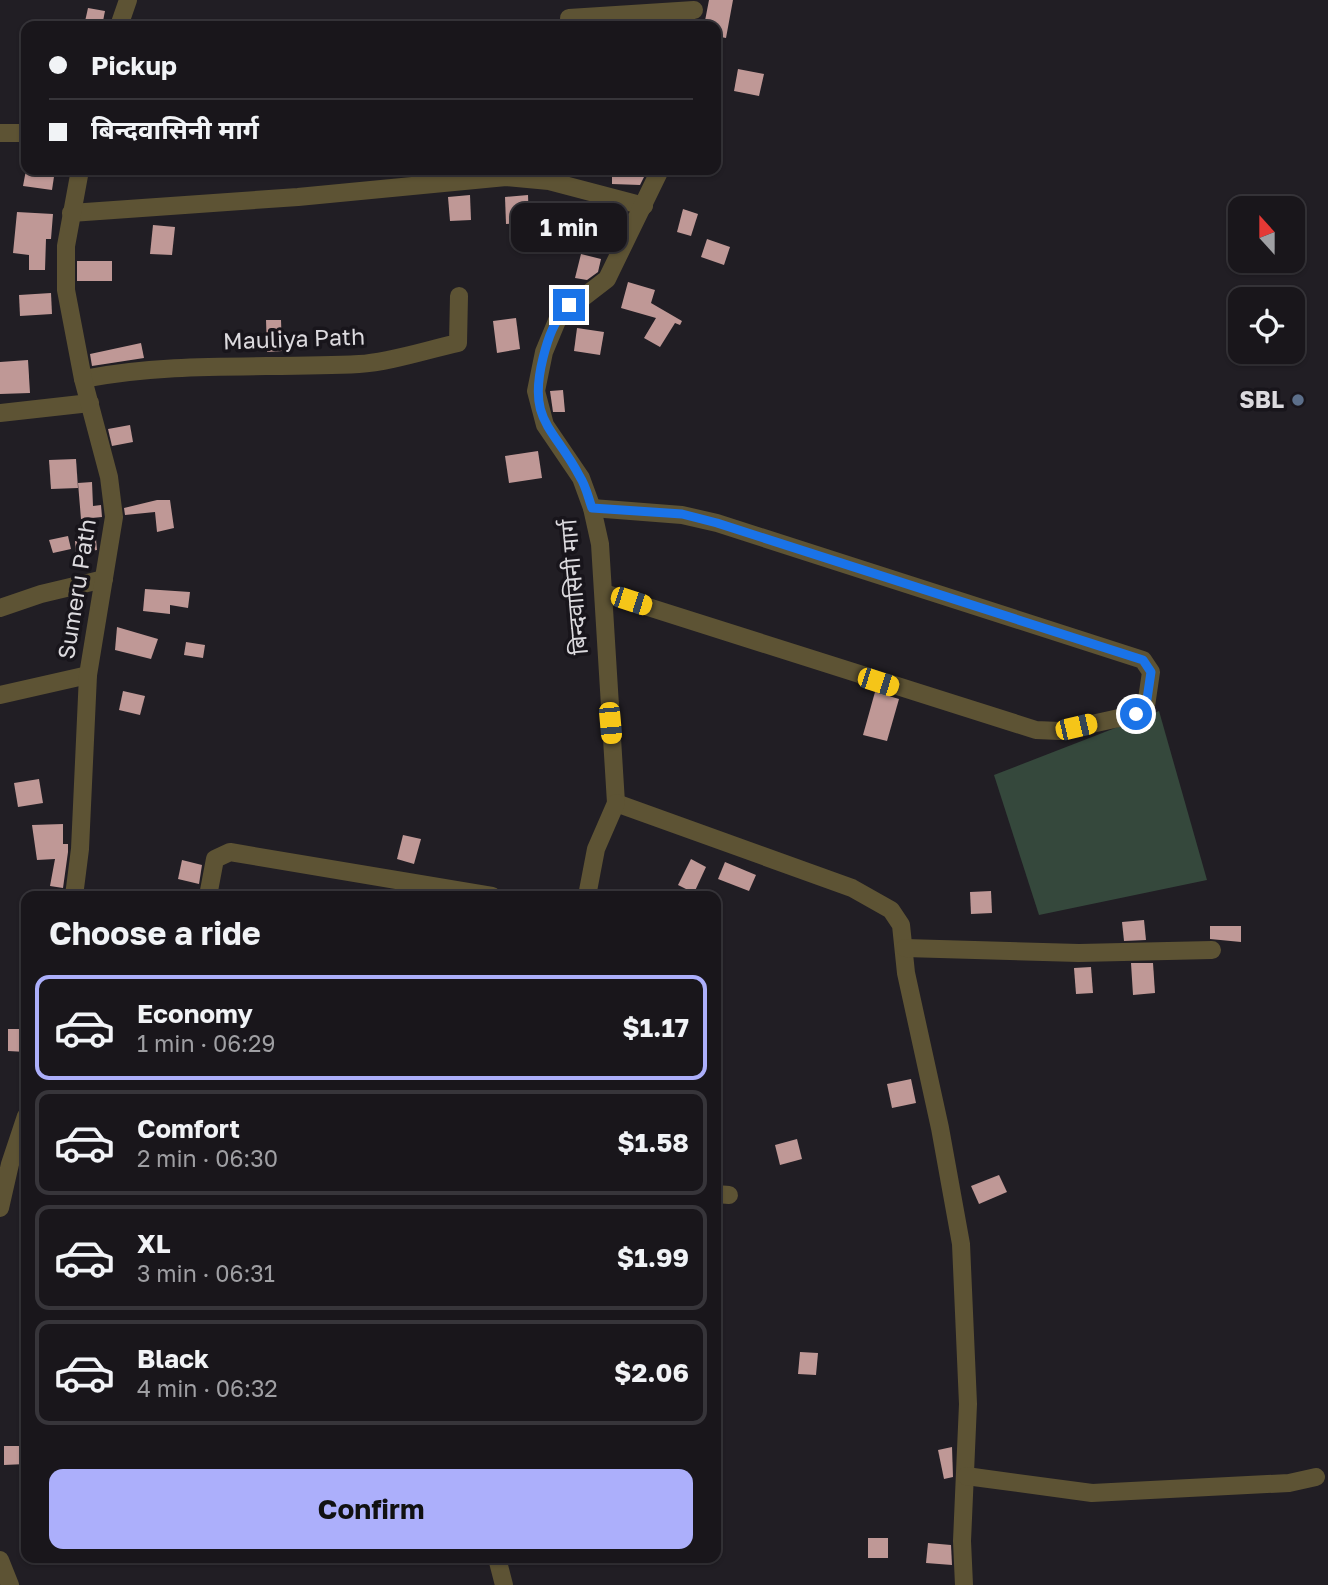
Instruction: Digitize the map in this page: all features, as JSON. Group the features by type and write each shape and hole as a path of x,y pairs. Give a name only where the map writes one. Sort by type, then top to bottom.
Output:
{"street":[{"path":"121,21 128,0"},
{"path":"569,15 694,12"},
{"path":"0,133 21,133"},
{"name":"Sumeru Path","path":"75,891 80,849 88,675 114,517 109,477 82,379 66,290 66,246 79,175"},
{"name":"बिन्दवासिनी मार्ग","path":"616,803 600,544 592,508 581,478 545,425 537,398 539,376 551,332 559,316 607,279 631,225 644,206 658,175"},
{"path":"71,214 298,197 506,177 549,181 644,206"},
{"name":"Mauliya Path","path":"82,379 123,371 218,365 362,364 458,343 459,296"},
{"path":"0,413 90,402"},
{"path":"592,508 682,514 717,523 1143,660 1151,672 1146,706 1136,714 1060,730 1036,730 604,593"},
{"path":"0,608 41,594 104,579"},
{"path":"0,695 88,675"},
{"path":"588,891 596,849 616,803 873,898 898,917 905,948 908,983 940,1128 961,1244 968,1404 962,1541 964,1585"},
{"path":"209,891 215,859 230,852 462,891"},
{"path":"905,948 1079,953 1212,950"},
{"path":"0,1209 21,1131"},
{"path":"966,1476 1101,1493 1289,1483 1316,1477"},
{"path":"0,1560 10,1585"},
{"path":"498,1563 504,1585"}],"green space":[{"path":"1159,711 1207,880 1039,915 994,775"}],"building":[{"path":"709,0 733,0 726,38 721,37 721,21 705,21"},
{"path":"88,8 105,11 103,21 85,21"},
{"path":"738,69 764,74 759,96 734,91"},
{"path":"25,175 54,175 52,190 23,186"},
{"path":"612,175 645,175 640,185 612,184"},
{"path":"470,195 471,220 450,221 448,197"},
{"path":"528,195 529,223 506,224 505,197"},
{"path":"683,209 698,214 691,236 677,232"},
{"path":"17,212 53,214 51,239 46,239 45,270 29,270 29,255 13,253"},
{"path":"153,225 175,227 172,255 150,254"},
{"path":"707,239 730,247 724,265 701,257"},
{"path":"581,254 601,259 598,272 587,280 575,278"},
{"path":"77,261 112,261 112,281 77,281"},
{"path":"628,282 655,290 651,303 682,321 680,325 675,323 660,347 644,338 656,318 621,308"},
{"path":"51,293 52,314 20,316 19,295"},
{"path":"516,318 520,349 497,353 493,321"},
{"path":"266,320 281,320 282,351 267,352"},
{"path":"577,328 604,332 600,355 574,351"},
{"path":"141,343 144,358 92,366 90,354"},
{"path":"28,360 30,393 0,394 0,362"},
{"path":"563,390 565,412 553,412 550,391"},
{"path":"130,425 133,442 112,446 108,429"},
{"path":"538,451 542,478 509,483 505,456"},
{"path":"76,459 78,488 51,489 49,460"},
{"path":"92,482 93,506 101,505 102,517 81,519 78,483"},
{"path":"157,500 170,500 174,528 157,532 155,512 125,515 124,508"},
{"path":"68,536 71,549 53,553 49,540"},
{"path":"96,539 97,550 76,553 75,541"},
{"path":"145,589 190,592 188,608 170,605 170,614 143,611"},
{"path":"117,627 158,639 151,659 115,650"},
{"path":"186,642 205,645 203,658 184,655"},
{"path":"123,691 145,696 140,715 119,710"},
{"path":"875,692 899,699 887,741 863,735"},
{"path":"39,779 43,803 18,807 14,783"},
{"path":"63,824 63,844 68,844 68,852 63,888 50,886 55,859 37,860 32,825"},
{"path":"403,835 421,839 414,864 397,859"},
{"path":"691,859 706,867 695,891 678,885"},
{"path":"182,860 202,865 199,884 178,879"},
{"path":"725,862 756,875 749,891 718,879"},
{"path":"991,891 992,913 971,914 970,892"},
{"path":"1144,920 1146,940 1124,941 1122,922"},
{"path":"1210,926 1241,926 1241,942 1210,939"},
{"path":"1131,963 1153,963 1155,993 1133,995"},
{"path":"1091,967 1093,993 1076,994 1074,968"},
{"path":"8,1029 21,1029 21,1052 8,1051"},
{"path":"911,1079 916,1103 892,1108 887,1084"},
{"path":"797,1139 802,1159 780,1165 775,1145"},
{"path":"999,1175 1007,1192 979,1204 971,1186"},
{"path":"800,1352 818,1353 816,1375 798,1374"},
{"path":"4,1446 21,1446 21,1464 4,1465"},
{"path":"952,1447 953,1477 944,1479 938,1450"},
{"path":"868,1538 888,1538 888,1558 868,1558"},
{"path":"928,1543 951,1545 952,1565 926,1563"}],"place":[{"name":"SBL","path":"1298,400"}],"route":[{"path":"569,305 559,316 551,332 536,391 545,425 581,478 592,508 682,514 717,523 1143,660 1151,672 1149,688 1144,711 1136,714"}]}
